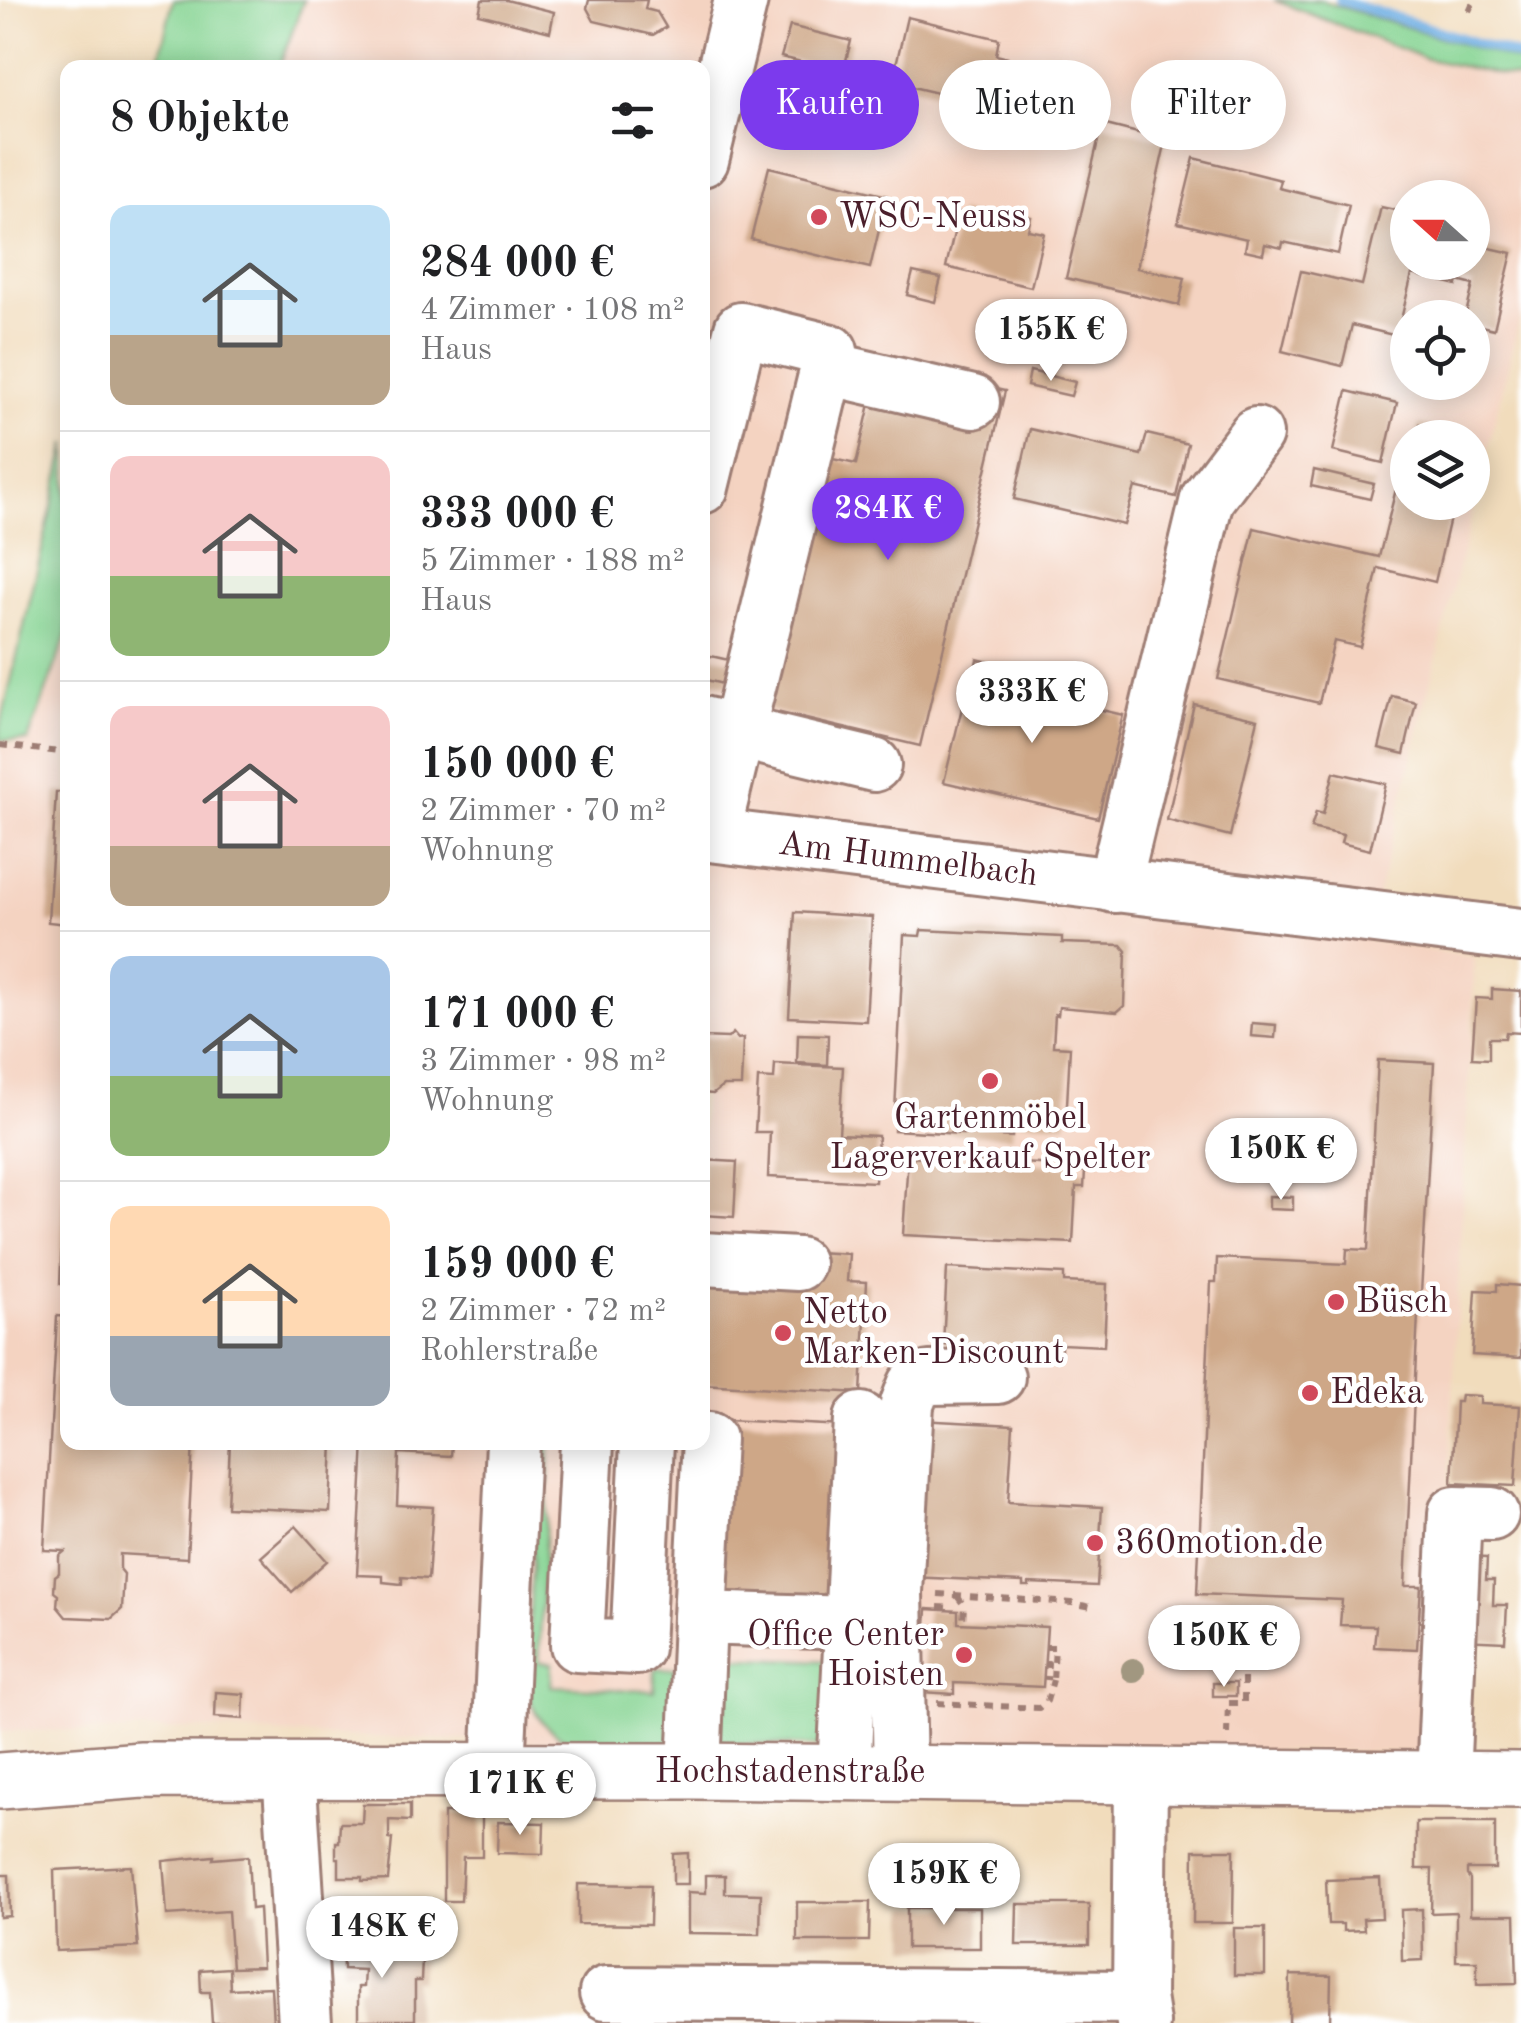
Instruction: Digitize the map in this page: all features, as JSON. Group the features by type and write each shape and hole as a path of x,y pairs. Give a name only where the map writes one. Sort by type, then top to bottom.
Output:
{"main road":[{"name":"Hochstadenstraße","path":"0,1780 142,1770 498,1770 1521,1780"}],"street":[{"path":"710,126 740,0"},
{"path":"710,455 741,329 831,351 720,728 710,816"},
{"path":"827,368 973,402"},
{"path":"1114,886 1207,499 1256,434"},
{"path":"720,728 874,765"},
{"name":"Am Hummelbach","path":"710,834 1521,935"},
{"path":"710,1259 798,1264"},
{"path":"900,1773 896,1592 907,1404 914,1386 929,1378 998,1378"},
{"path":"844,1773 861,1419"},
{"path":"498,1770 512,1450"},
{"path":"587,1450 577,1645 637,1648 647,1450"},
{"path":"694,1772 708,1450"},
{"path":"1443,1779 1455,1513 1492,1514"},
{"path":"700,1618 850,1623"},
{"path":"289,1770 304,2023"},
{"path":"606,1993 1141,2010 1141,1775"}],"path":[{"path":"1469,11 1474,0"},
{"path":"0,745 60,752"},
{"path":"896,1592 1072,1602 1096,1608"},
{"path":"956,1596 964,1605 963,1624"},
{"path":"1225,1777 1228,1703 1244,1703 1244,1674 1235,1628"},
{"path":"900,1702 1039,1708 1047,1701 1053,1680 1055,1648 1046,1647"},
{"path":"1045,1663 1047,1680 1053,1680"}],"shaded area":[{"path":"304,0 1274,0 1427,59 1521,79 1521,314 1490,440 1490,420 1390,420 1390,520 1470,520 1367,940 1475,957 1435,1752 681,1747 212,1729 0,1731 0,747 28,740 60,653 60,1450 710,1450 710,60 282,60"}],"green space":[{"path":"173,0 304,0 282,60 159,60"},
{"path":"1274,0 1319,0 1521,62 1521,79 1427,59"},
{"path":"60,473 60,653 28,741 0,740"},
{"path":"537,1450 550,1450 539,1662 552,1663 551,1686 654,1691 655,1668 680,1669 676,1744 572,1742 541,1720 527,1685"},
{"path":"714,1657 833,1661 830,1747 711,1742"}],"building":[{"path":"482,0 506,0 554,12 550,32 479,14"},
{"path":"589,0 647,0 645,9 657,12 666,27 653,35 594,21 587,8"},
{"path":"907,17 999,39 996,55 1016,60 939,60 939,93 919,89 919,60 897,60"},
{"path":"790,26 851,41 846,60 781,57"},
{"path":"1111,126 1131,131 1131,150 1164,150 1137,268 1185,278 1179,305 1066,278 1096,150 1111,150"},
{"path":"1194,158 1281,180 1279,188 1349,205 1338,254 1283,242 1282,248 1265,244 1263,254 1245,250 1247,239 1178,223"},
{"name":"WSC-Neuss","path":"769,167 887,196 870,268 751,239"},
{"path":"1381,207 1390,209 1390,280 1411,280 1406,300 1390,300 1390,334 1352,325 1342,366 1282,351 1301,271 1362,285"},
{"path":"959,212 1009,224 1012,213 1031,217 1028,230 1044,233 1031,287 946,267"},
{"path":"1490,248 1512,253 1494,329 1490,328 1490,300 1469,300 1473,285 1458,281 1457,285 1437,280 1490,280"},
{"path":"913,272 941,278 935,302 907,295"},
{"path":"1030,371 1075,382 1071,396 1027,386"},
{"path":"977,385 1005,391 920,746 768,710 828,458 856,464 873,391"},
{"path":"1347,391 1397,403 1383,463 1333,451"},
{"path":"1030,429 1141,455 1147,434 1188,444 1176,497 1135,487 1124,525 1014,499"},
{"path":"1314,470 1374,484 1370,499 1311,486"},
{"path":"1390,513 1390,520 1450,520 1435,582 1378,568 1360,647 1334,641 1319,703 1218,679 1254,528 1379,557"},
{"path":"710,656 733,661 727,685 710,681"},
{"path":"977,659 1005,666 1000,686 1123,715 1098,818 944,782"},
{"path":"1392,696 1416,702 1404,754 1379,748"},
{"path":"1194,704 1258,719 1230,836 1167,820"},
{"path":"1334,772 1386,784 1370,850 1341,843 1343,835 1311,828 1316,812 1323,814"},
{"path":"56,792 60,792 60,923 48,922"},
{"path":"795,912 872,917 866,1021 789,1017"},
{"path":"921,930 1062,937 1062,943 1121,945 1126,951 1124,1006 1117,1012 1059,1007 1058,1015 1055,1014 1053,1046 1070,1047 1066,1124 1013,1121 1012,1137 894,1130 904,935 920,936"},
{"path":"1492,989 1521,991 1521,1033 1506,1032 1505,1038 1489,1038 1489,1059 1472,1058 1476,998 1492,999"},
{"path":"1252,1023 1276,1025 1275,1038 1251,1036"},
{"path":"733,1033 738,1039 743,1038 741,1086 723,1086 710,1094 710,1037 728,1038"},
{"path":"798,1034 828,1035 827,1065 797,1063"},
{"name":"Edeka","path":"1378,1060 1434,1063 1405,1586 1421,1586 1417,1649 1374,1647 1376,1626 1340,1625 1342,1600 1197,1594 1211,1282 1216,1282 1217,1258 1346,1264 1347,1249 1368,1250"},
{"path":"775,1064 843,1067 839,1134 878,1136 875,1182 768,1177 770,1132 755,1132 758,1078 774,1079"},
{"path":"908,1157 1078,1166 1077,1171 1085,1171 1084,1187 1076,1187 1073,1243 903,1235"},
{"path":"710,1160 737,1162 734,1217 710,1216"},
{"path":"1269,1196 1293,1197 1293,1210 1269,1209"},
{"name":"Netto Marken-Discount","path":"801,1251 849,1254 847,1281 867,1282 861,1393 710,1384 710,1271"},
{"path":"947,1268 1064,1274 1064,1282 1107,1284 1104,1346 1061,1344 1061,1352 943,1345"},
{"path":"1497,1284 1521,1286 1521,1358 1472,1355 1476,1290 1497,1291"},
{"path":"57,1316 60,1450 193,1450 187,1558 120,1554 124,1574 122,1609 111,1619 66,1617 57,1606 58,1595 54,1592 59,1556 65,1551 44,1550"},
{"path":"1461,1395 1480,1396 1480,1404 1520,1406 1515,1486 1452,1483 1456,1402 1460,1402"},
{"path":"727,1420 845,1426 835,1606 716,1600"},
{"path":"918,1420 1013,1425 1008,1502 1102,1507 1097,1586 1023,1586 1023,1582 910,1577"},
{"path":"230,1450 333,1450 330,1512 227,1507"},
{"path":"364,1450 451,1450 451,1456 399,1453 397,1505 433,1507 428,1579 402,1577 402,1584 383,1582 383,1576 357,1575"},
{"path":"296,1526 327,1561 292,1592 261,1557"},
{"path":"1464,1557 1487,1558 1486,1580 1494,1580 1493,1605 1507,1605 1505,1642 1460,1640"},
{"path":"927,1609 958,1611 958,1623 1047,1627 1043,1687 954,1683 954,1694 922,1692"},
{"path":"1213,1683 1236,1683 1236,1696 1213,1696"},
{"path":"216,1692 244,1694 243,1719 215,1717"},
{"path":"363,1804 410,1804 410,1821 389,1820 392,1839 388,1880 339,1877 336,1842 340,1823 362,1823"},
{"path":"444,1813 482,1813 482,1857 463,1857 461,1901 444,1901"},
{"path":"498,1822 544,1823 543,1854 497,1853"},
{"path":"1416,1822 1495,1822 1495,1869 1467,1869 1470,1915 1515,1915 1517,1983 1477,1984 1477,1961 1456,1961 1456,1912 1431,1913 1432,1869 1416,1869"},
{"path":"1194,1850 1234,1850 1233,1923 1193,1923"},
{"path":"688,1853 688,1884 673,1884 673,1854"},
{"path":"214,1856 213,1859 248,1856 251,1909 259,1908 262,1967 232,1968 228,1911 167,1915 163,1861"},
{"path":"131,1866 138,1947 56,1951 54,1870"},
{"path":"0,1875 9,1875 10,1916 0,1917"},
{"path":"706,1875 725,1875 725,1893 761,1894 760,1934 688,1933 688,1892 706,1893"},
{"path":"1380,1878 1382,1918 1363,1919 1364,1930 1343,1931 1343,1924 1328,1924 1326,1880"},
{"path":"578,1884 651,1885 650,1925 578,1924"},
{"path":"797,1902 870,1902 869,1941 797,1941"},
{"path":"1017,1904 1089,1904 1089,1945 1016,1945"},
{"path":"907,1908 980,1908 980,1948 907,1948"},
{"path":"1422,1909 1423,1960 1402,1961 1401,1910"},
{"path":"1234,1928 1265,1928 1265,1975 1234,1975"},
{"path":"378,1937 379,1959 422,1959 421,1981 415,1981 415,2020 358,2020 358,1987 363,1987 364,1970 343,1969 342,1938"},
{"path":"229,1968 230,1989 271,1987 273,2023 212,2023 210,1992 201,1992 200,1970"},
{"path":"1290,1975 1331,1976 1330,2023 1289,2023"}],"waterway":[{"path":"1340,0 1521,57"}],"place":[{"name":"WSC-Neuss","path":"819,217"},
{"name":"Gartenmöbel Lagerverkauf Spelter","path":"990,1081"},
{"name":"Büsch","path":"1336,1302"},
{"name":"Netto Marken-Discount","path":"783,1333"},
{"name":"Edeka","path":"1310,1393"},
{"name":"360motion.de","path":"1095,1543"},
{"name":"Office Center Hoisten","path":"964,1655"}]}
